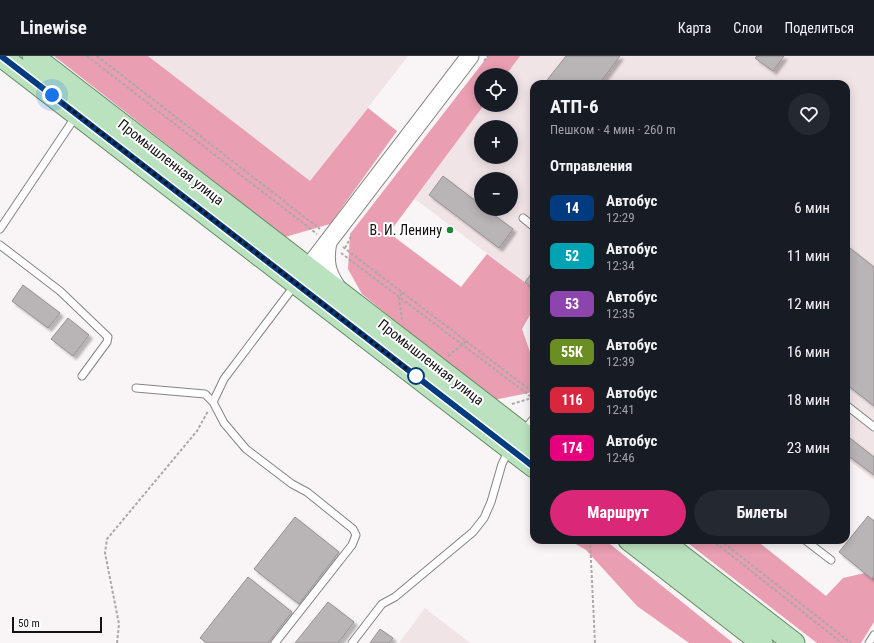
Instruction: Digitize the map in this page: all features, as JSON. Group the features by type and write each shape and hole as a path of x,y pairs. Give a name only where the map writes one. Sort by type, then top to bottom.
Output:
{"main road":[{"name":"Промышленная улица","path":"1,56 83,107 302,276 525,435"},
{"name":"Промышленная улица","path":"33,56 83,107"},
{"name":"Промышленная улица","path":"302,276 340,292 525,435 530,453"},
{"path":"634,544 762,643"},
{"path":"666,544 794,643"}],"street":[{"path":"302,276 470,56"},
{"path":"329,240 325,255 326,265 331,279 340,292"}],"lane":[{"path":"0,229 83,107"},
{"path":"522,218 530,224"},
{"path":"0,245 60,291 108,337 108,342 82,376"},
{"path":"213,402 224,379 302,276"},
{"path":"136,388 205,394 213,402 224,423 246,449 292,484 308,492 353,529 356,535 352,545 275,643"},
{"path":"850,409 874,427"},
{"path":"352,643 382,604 395,597 473,532 484,518 491,502 502,464 525,435"},
{"path":"810,544 831,560"},
{"path":"869,643 874,634"}],"path":[{"path":"87,56 329,240 403,292 530,390"},
{"path":"97,56 399,297 530,396"},
{"path":"399,297 403,292"},
{"path":"447,356 466,341"},
{"path":"117,643 119,624 105,553 107,539 197,431 213,402"},
{"path":"590,544 595,643"},
{"path":"717,544 842,643"},
{"path":"725,544 851,643"}],"shaded area":[{"path":"54,56 148,56 310,181 368,108 397,131 330,224 285,237"},
{"path":"148,56 408,56 310,182"},
{"path":"488,56 520,56 511,68 479,68"},
{"path":"520,56 874,56 874,480 850,461 850,80 530,80 530,286 415,199 479,112 518,112 518,68 511,68"},
{"path":"474,74 474,112 479,112 389,233 461,287 487,254 530,286 530,315 522,329 530,352 530,392 493,400 362,294 348,269 350,234"},
{"path":"576,544 610,544 733,643 689,643 637,606 586,550"},
{"path":"689,544 761,544 826,596 843,578 865,573 872,578 874,576 874,622 861,643 817,643"},
{"path":"425,608 470,643 399,643"}],"building":[{"path":"566,56 620,56 602,80 547,80"},
{"path":"757,56 784,56 773,71 755,58"},
{"path":"443,176 474,200 474,216 495,216 513,229 499,248 429,195"},
{"path":"850,248 874,267 874,406 850,387"},
{"path":"530,275 530,286 525,282"},
{"path":"23,285 60,313 48,328 12,301"},
{"path":"68,318 89,335 73,356 51,339"},
{"path":"850,438 874,457 874,475 850,457"},
{"path":"868,516 874,521 874,576 872,579 839,552 845,544 850,544 850,538"},
{"path":"295,517 339,552 299,604 254,569"},
{"path":"248,577 292,612 268,643 207,643 200,638"},
{"path":"328,602 354,622 338,643 295,643"},
{"path":"380,629 393,638 389,643 370,643"}],"bus line":[{"name":"14","path":"1,56 530,464"}],"place":[{"name":"В. И. Ленину","path":"450,230"}],"route":[{"path":"52,95 416,376"}]}
